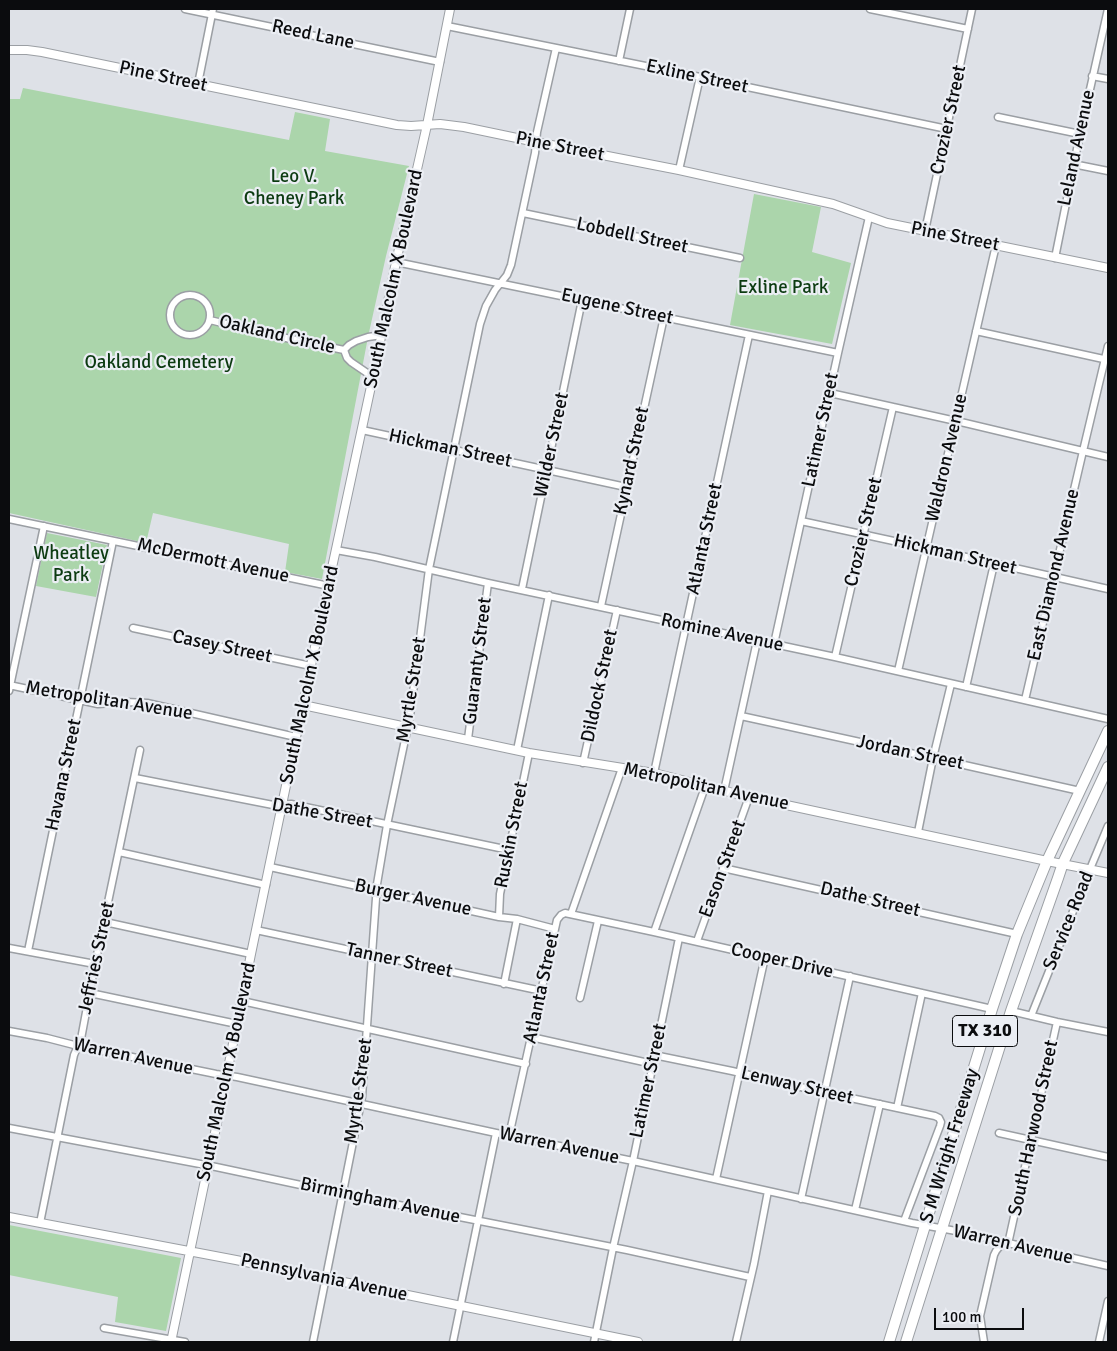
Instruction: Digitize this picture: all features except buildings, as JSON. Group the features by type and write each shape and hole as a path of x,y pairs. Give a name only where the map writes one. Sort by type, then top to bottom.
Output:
{"main road":[{"name":"S M Wright Freeway","path":"889,1342 992,1008 1017,934 1047,861 1108,730"},
{"name":"S M Wright Freeway","path":"906,1342 1011,1011 1063,863 1108,767"}],"street":[{"name":"Reed Lane","path":"185,9 213,11 440,62"},
{"name":"South Malcolm X Boulevard","path":"171,1341 450,9"},
{"path":"619,61 630,9"},
{"path":"870,9 968,29"},
{"name":"Crozier Street","path":"925,231 972,9"},
{"name":"Leland Avenue","path":"1055,258 1092,76 1108,9"},
{"path":"198,84 213,11"},
{"name":"Exline Street","path":"447,26 948,129"},
{"name":"Myrtle Street","path":"313,1342 361,1104 377,890 387,825 408,726 429,569 480,324 494,290 501,283 511,265 535,153 537,132 556,48"},
{"name":"Pine Street","path":"9,50 42,52 397,125 440,124 464,127 679,170 833,204 887,223 1108,268"},
{"path":"1092,76 1108,79"},
{"path":"679,170 700,77"},
{"path":"998,117 1080,134"},
{"path":"1074,164 1108,171"},
{"name":"Lobdell Street","path":"523,213 740,258"},
{"name":"Latimer Street","path":"774,644 869,217"},
{"name":"Waldron Avenue","path":"898,671 996,245"},
{"name":"Eugene Street","path":"396,262 838,353"},
{"name":"Oakland Circle","path":"190,294 202,299 208,307 210,320 202,332 193,336 186,336 173,328 169,312 175,300 190,294"},
{"name":"Wilder Street","path":"522,589 582,300"},
{"name":"Kynard Street","path":"601,606 664,317"},
{"name":"Oakland Circle","path":"210,320 344,350"},
{"path":"976,331 1107,360"},
{"name":"Atlanta Street","path":"654,773 749,335"},
{"name":"Oakland Circle","path":"344,350 356,341 368,337 382,336"},
{"name":"East Diamond Avenue","path":"1025,700 1083,451 1107,360 1108,346"},
{"name":"Oakland Circle","path":"344,350 351,362 373,377"},
{"path":"830,393 1108,457"},
{"name":"Crozier Street","path":"835,657 893,407"},
{"name":"Hickman Street","path":"362,430 626,487"},
{"name":"McDermott Avenue","path":"9,519 329,586"},
{"name":"Hickman Street","path":"801,521 1108,589"},
{"path":"9,687 44,526"},
{"name":"Havana Street","path":"28,951 112,540"},
{"name":"Romine Avenue","path":"336,550 835,657 1108,719"},
{"path":"966,687 994,564"},
{"name":"Guaranty Street","path":"468,739 488,583"},
{"path":"517,750 549,595"},
{"name":"Dildock Street","path":"583,763 617,610"},
{"name":"Casey Street","path":"133,628 311,666"},
{"path":"724,791 757,641"},
{"path":"918,832 951,684"},
{"name":"Metropolitan Avenue","path":"9,687 98,704 147,703 296,737"},
{"name":"Metropolitan Avenue","path":"303,704 529,753 654,773 748,797 1108,873"},
{"name":"Jordan Street","path":"740,716 1080,791"},
{"name":"Jeffries Street","path":"40,1223 74,1056 81,1039 140,750"},
{"name":"Ruskin Street","path":"499,916 500,894 529,753"},
{"name":"Atlanta Street","path":"509,1136 557,920 565,913 571,914 622,768"},
{"name":"Dathe Street","path":"135,778 273,806 291,804 509,850"},
{"path":"654,932 705,787"},
{"name":"Eason Street","path":"697,941 748,797"},
{"name":"Service Road","path":"1031,1016 1108,826"},
{"path":"119,852 266,885"},
{"name":"Burger Avenue","path":"270,867 517,919 555,929"},
{"name":"Dathe Street","path":"723,868 1017,934"},
{"name":"Cooper Drive","path":"571,914 992,1008"},
{"path":"504,984 517,919"},
{"path":"580,998 598,921"},
{"path":"105,922 251,954"},
{"name":"Tanner Street","path":"256,930 542,991"},
{"name":"Latimer Street","path":"594,1342 679,938"},
{"path":"9,948 95,964"},
{"path":"716,1179 765,957"},
{"path":"801,1199 850,976"},
{"path":"90,993 237,1024"},
{"path":"897,1108 922,993"},
{"path":"242,1001 526,1064"},
{"path":"1011,1011 1108,1032"},
{"name":"South Harwood Street","path":"984,1342 980,1316 994,1256 1000,1246 1008,1244 1057,1022"},
{"name":"Warren Avenue","path":"9,1031 633,1161 1108,1266"},
{"path":"531,1037 652,1064"},
{"name":"Lenway Street","path":"654,1055 939,1118 940,1126 904,1221"},
{"path":"856,1210 880,1104"},
{"name":"Birmingham Avenue","path":"9,1128 208,1165 750,1277"},
{"path":"453,1342 496,1133"},
{"path":"998,1133 1108,1157"},
{"path":"736,1342 768,1191"},
{"name":"Pennsylvania Avenue","path":"9,1217 236,1260 638,1342"},
{"path":"1099,1342 1108,1301"},
{"path":"104,1328 185,1342"}],"green space":[{"name":"Oakland Cemetery","path":"23,88 289,140 295,112 330,119 325,151 409,166 368,337 322,579 285,572 289,544 153,513 146,543 9,513 9,99 20,99"},
{"name":"Exline Park","path":"754,194 821,207 812,252 851,263 832,344 730,325"},
{"name":"Wheatley Park","path":"47,533 107,545 96,597 36,586"},
{"path":"9,1225 181,1258 166,1331 115,1322 118,1297 9,1275"}],"park label":[{"name":"Leo V. Cheney Park","path":"294,188"}]}
